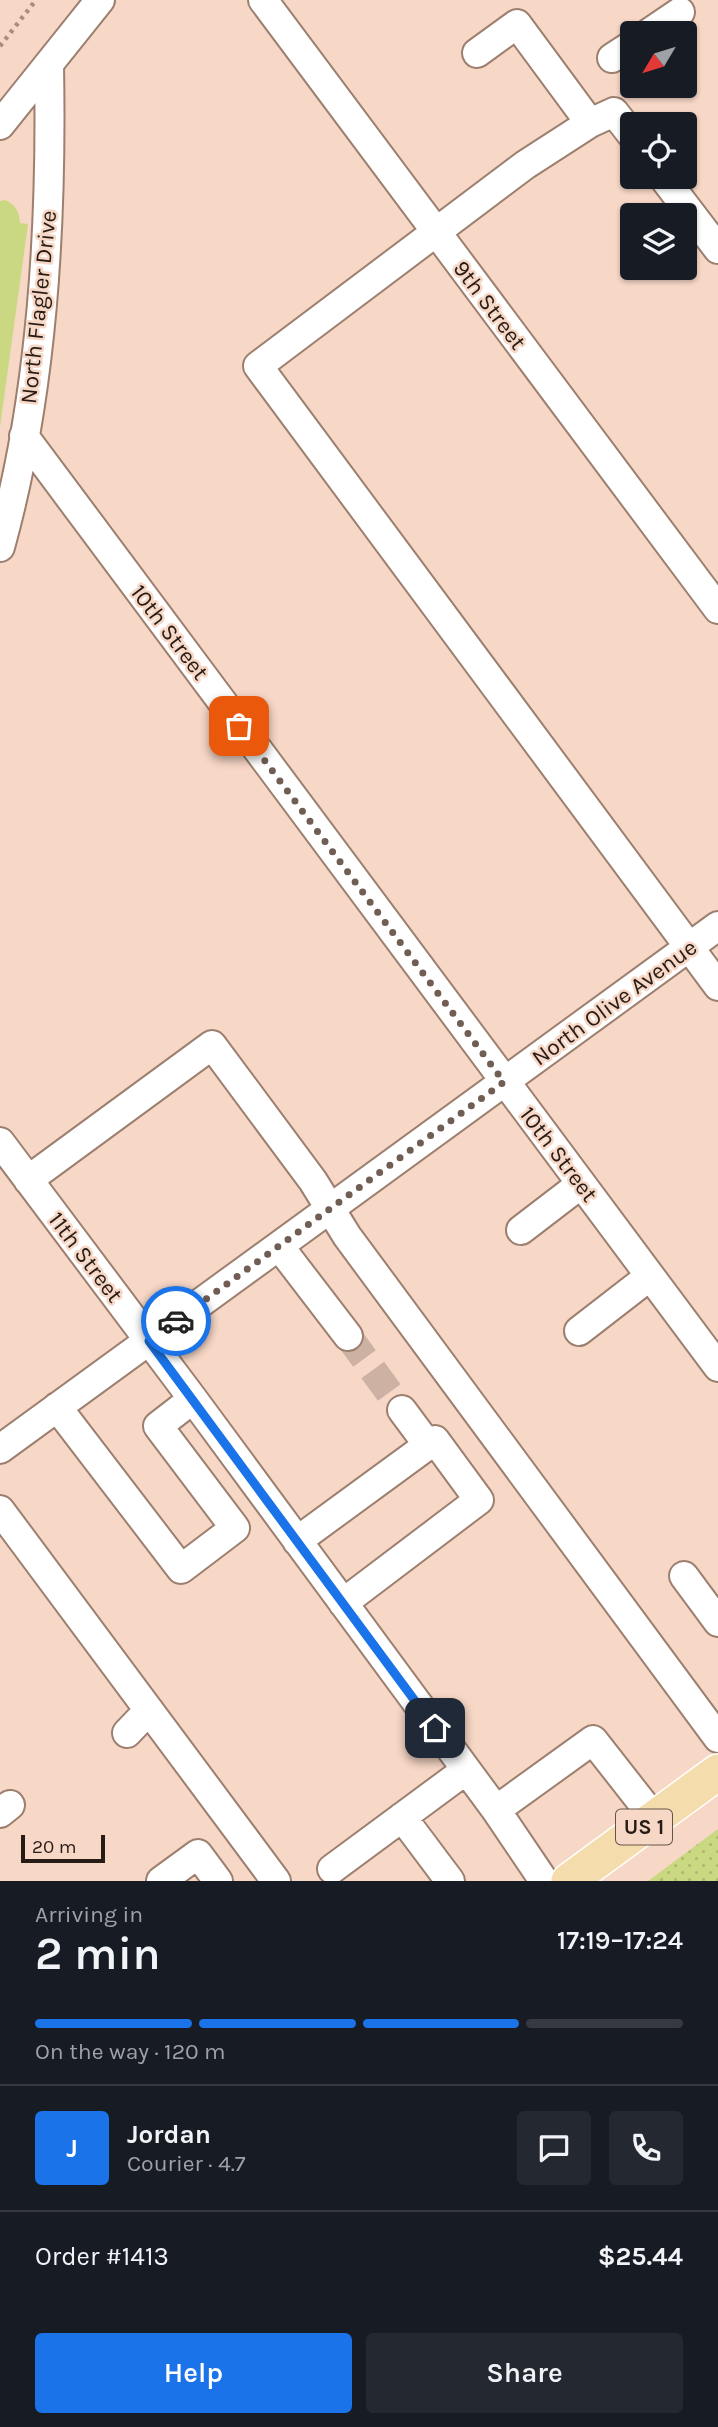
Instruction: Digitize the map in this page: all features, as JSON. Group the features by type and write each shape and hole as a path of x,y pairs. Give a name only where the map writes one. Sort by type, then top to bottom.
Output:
{"main road":[{"name":"US 1","path":"569,1881 718,1772"}],"street":[{"path":"0,125 100,0"},
{"name":"9th Street","path":"263,0 718,609"},
{"path":"663,21 683,4"},
{"path":"478,52 517,24 590,123"},
{"name":"North Flagler Drive","path":"0,547 24,436 40,331 50,148 49,64"},
{"path":"620,120 614,112 590,123 525,165 258,366 718,986"},
{"path":"672,189 718,249"},
{"name":"10th Street","path":"24,436 718,1367"},
{"name":"North Olive Avenue","path":"0,1449 718,926"},
{"path":"28,1180 212,1045 331,1208 347,1236 718,1738"},
{"name":"11th Street","path":"0,1142 496,1810 544,1881"},
{"path":"521,1230 581,1184"},
{"path":"279,1245 348,1336"},
{"path":"579,1331 650,1276"},
{"path":"57,1407 181,1569 235,1528 158,1426 193,1399"},
{"path":"402,1410 428,1445"},
{"path":"296,1541 435,1440 479,1500 343,1603"},
{"path":"0,1510 275,1881"},
{"path":"684,1576 718,1622"},
{"path":"127,1732 149,1710"},
{"path":"496,1810 593,1740 655,1819"},
{"path":"330,1877 402,1816 466,1770"},
{"path":"402,1816 450,1881"},
{"path":"161,1881 198,1854 211,1872 241,1835"}],"path":[{"path":"0,46 36,0"}],"green space":[{"path":"5,200 16,209 20,223 28,224 0,427 0,201"},
{"path":"718,1829 718,1881 648,1881"}],"tunnel":[{"path":"348,1336 402,1410"}],"way so far":[{"path":"176,1321 504,1082 239,726"}],"route":[{"path":"176,1321 149,1341 435,1728"}]}
